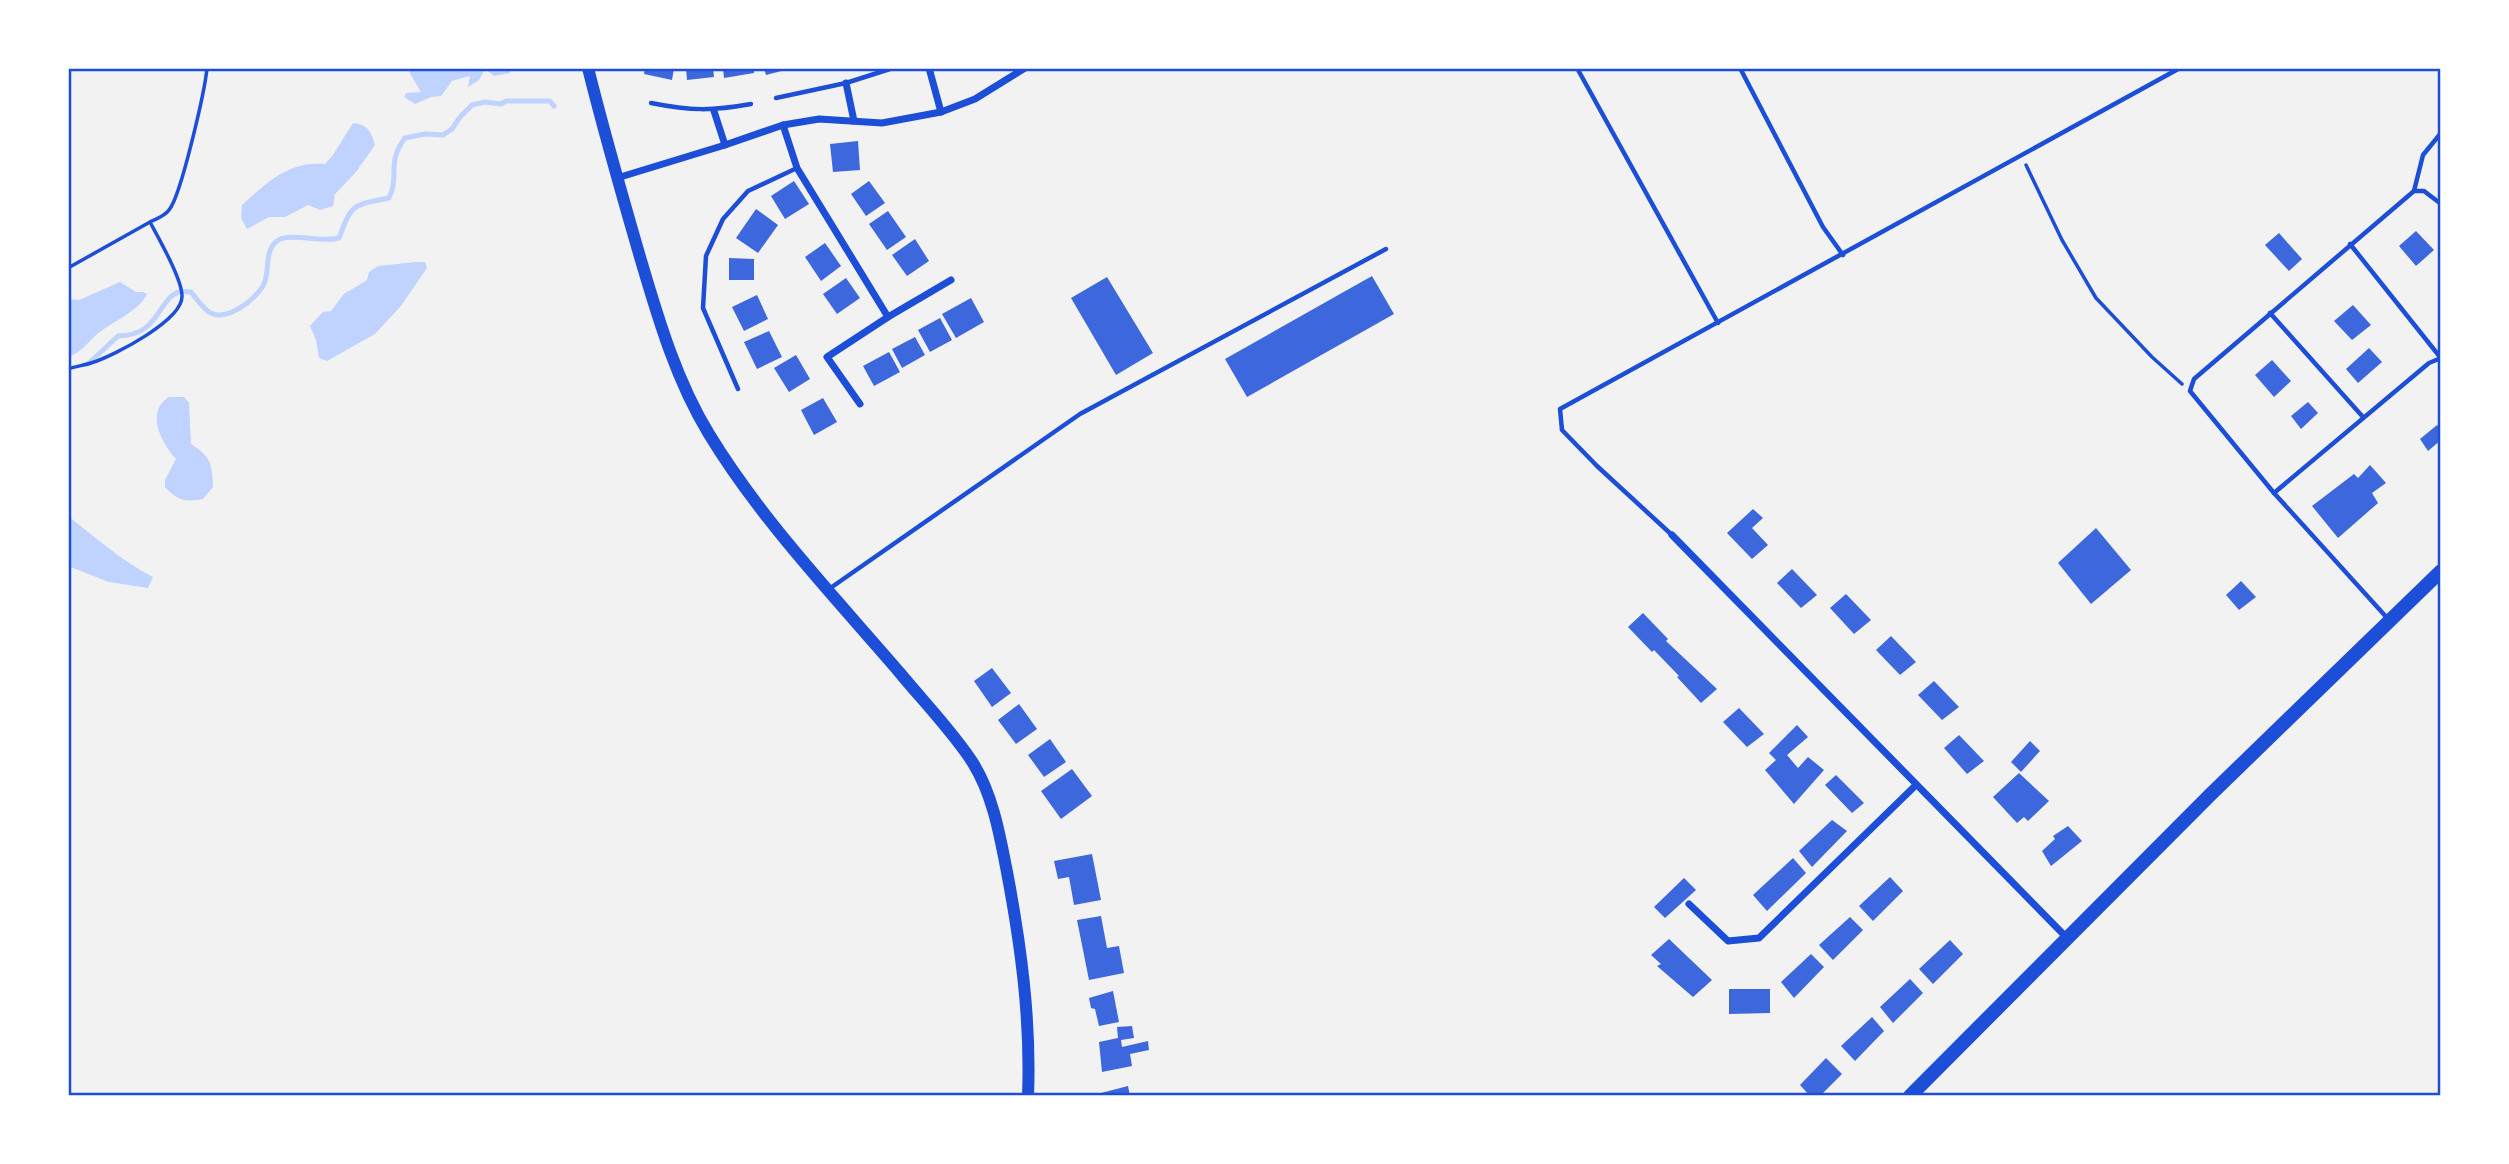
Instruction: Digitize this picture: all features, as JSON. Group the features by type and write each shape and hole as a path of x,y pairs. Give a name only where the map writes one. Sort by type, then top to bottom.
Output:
{"main road":[{"path":"1910,1096 2211,794 2441,571"}],"street":[{"path":"588,68 659,322 681,378 709,434 772,524 973,763 983,785 998,827 1013,907 1027,1008 1030,1046 1028,1096"},
{"path":"929,68 941,112"},
{"path":"617,178 783,125 819,119 882,122 941,112 975,99 1025,68"},
{"path":"846,83 853,121"},
{"path":"714,111 724,145"},
{"path":"783,125 797,168 888,317"},
{"path":"860,404 827,357 951,280"},
{"path":"1672,535 2068,939"},
{"path":"1689,904 1728,941 1759,938 1916,785"}],"lane":[{"path":"776,98 846,83 893,68"},
{"path":"1577,68 1718,323"},
{"path":"1740,68 1824,227 1843,255"},
{"path":"1672,535 1597,466 1562,429 1560,409 2180,68"},
{"path":"651,103 714,111 751,104"},
{"path":"2389,621 2274,493 2190,391 2193,379 2414,191 2423,155 2441,133"},
{"path":"738,389 703,308 706,256 723,219 748,191 797,168"},
{"path":"2414,191 2424,191 2441,204"},
{"path":"2274,493 2363,417 2440,357 2350,244"},
{"path":"828,589 1080,414 1386,248"},
{"path":"2270,313 2363,417"}],"path":[{"path":"68,268 167,212 176,199 195,128 207,68"},
{"path":"2022,156 2062,240 2096,298 2152,357 2190,391"},
{"path":"68,369 96,361 134,343 172,317 181,303 183,295 177,278 150,222"}],"water":[{"path":"407,68 511,68 510,73 494,76 485,69 479,80 468,87 470,76 452,81 441,96 415,104 404,97 406,93 421,92"},
{"path":"353,123 368,130 375,145 356,172 335,194 333,206 320,210 308,205 285,217 269,217 247,229 241,218 242,205 270,181 289,170 312,164 325,164"},
{"path":"425,262 427,268 400,307 375,334 327,361 319,358 310,326 323,312 331,311 344,294 367,280 369,272 378,266"},
{"path":"120,282 136,292 147,294 131,312 68,357 68,299 79,300"},
{"path":"169,397 184,397 189,403 191,444 203,453 211,466 213,487 203,499 182,499 165,487 165,480 176,459 161,436 157,419 162,403"},
{"path":"68,516 120,556 153,577 148,588 109,582 68,566"}],"building":[{"path":"645,68 674,68 672,80 644,74"},
{"path":"686,68 713,68 714,77 687,80"},
{"path":"723,68 754,68 754,73 724,78"},
{"path":"764,68 789,68 789,69 766,75"},
{"path":"858,141 860,170 833,172 830,144"},
{"path":"794,181 809,204 785,219 771,196"},
{"path":"869,181 885,203 866,216 851,194"},
{"path":"756,209 778,225 758,253 736,238"},
{"path":"888,211 906,237 887,250 869,224"},
{"path":"2416,231 2434,250 2416,266 2399,246"},
{"path":"2279,233 2302,259 2289,271 2265,245"},
{"path":"915,239 929,261 907,276 892,255"},
{"path":"825,243 841,266 821,281 805,257"},
{"path":"729,258 754,259 754,280 729,280"},
{"path":"1372,276 1394,314 1247,397 1225,359"},
{"path":"1107,277 1153,353 1116,375 1071,298"},
{"path":"846,278 860,298 837,314 823,294"},
{"path":"757,295 768,319 744,331 732,307"},
{"path":"971,298 984,322 956,338 942,314"},
{"path":"2353,305 2371,325 2352,340 2334,321"},
{"path":"940,318 952,340 930,352 918,330"},
{"path":"769,331 782,357 757,369 744,342"},
{"path":"915,337 925,355 902,368 892,349"},
{"path":"2369,348 2382,362 2358,383 2346,369"},
{"path":"889,352 900,372 874,386 863,366"},
{"path":"796,355 810,379 789,392 774,368"},
{"path":"2272,360 2291,381 2274,397 2255,375"},
{"path":"823,398 837,422 814,435 801,410"},
{"path":"2308,402 2318,413 2301,429 2291,416"},
{"path":"2437,425 2441,429 2441,440 2428,451 2420,439"},
{"path":"2370,465 2386,483 2372,493 2378,503 2338,538 2312,506 2354,474 2358,478"},
{"path":"1753,509 1763,518 1752,528 1768,545 1752,559 1727,533"},
{"path":"2096,528 2131,570 2091,604 2058,563"},
{"path":"1792,569 1817,595 1801,608 1777,583"},
{"path":"2241,581 2256,597 2239,610 2226,595"},
{"path":"1846,594 1871,620 1854,634 1830,608"},
{"path":"1643,613 1668,639 1666,641 1717,689 1701,703 1677,677 1679,676 1628,627"},
{"path":"1891,636 1916,662 1900,675 1876,650"},
{"path":"992,668 1011,693 992,707 974,681"},
{"path":"1934,681 1959,707 1942,720 1918,695"},
{"path":"1019,704 1037,729 1016,744 998,720"},
{"path":"1739,708 1764,734 1747,747 1723,722"},
{"path":"1797,725 1808,737 1787,755 1798,768 1808,757 1824,770 1794,804 1765,770 1776,760 1769,753"},
{"path":"1959,735 1984,761 1967,774 1944,748"},
{"path":"1050,739 1066,762 1044,777 1028,755"},
{"path":"2030,741 2040,751 2021,772 2011,762"},
{"path":"1072,769 1092,796 1061,819 1041,791"},
{"path":"2019,773 2049,801 2028,821 2024,817 2017,823 1993,797"},
{"path":"1836,775 1864,803 1852,813 1825,785"},
{"path":"1832,820 1847,831 1812,867 1799,851"},
{"path":"2068,826 2082,841 2051,866 2042,851 2055,839 2053,836"},
{"path":"1092,854 1101,900 1074,905 1069,877 1058,879 1054,861"},
{"path":"1793,858 1806,873 1767,911 1753,895"},
{"path":"1890,877 1903,891 1873,921 1859,906"},
{"path":"1684,878 1696,890 1665,918 1654,907"},
{"path":"1101,916 1107,948 1119,946 1124,973 1089,980 1077,920"},
{"path":"1850,917 1863,930 1833,960 1819,945"},
{"path":"1669,939 1712,980 1693,997 1657,966 1661,964 1651,955"},
{"path":"1950,940 1963,954 1933,984 1919,969"},
{"path":"1811,954 1824,967 1794,998 1781,982"},
{"path":"1910,979 1923,993 1893,1023 1880,1007"},
{"path":"1729,989 1770,989 1770,1013 1729,1014"},
{"path":"1113,991 1119,1022 1099,1026 1089,998"},
{"path":"1872,1017 1884,1031 1855,1061 1841,1046"},
{"path":"1132,1026 1134,1038 1121,1040 1122,1047 1148,1041 1149,1050 1130,1054 1132,1066 1102,1072 1099,1042 1118,1038 1117,1027"},
{"path":"1826,1058 1842,1074 1820,1096 1810,1096 1800,1085"},
{"path":"1128,1086 1130,1096 1102,1096 1101,1093"}],"waterway":[{"path":"88,364 118,336 132,334 150,324 167,301 179,292 191,292 206,310 216,315 239,308 263,286 270,251 282,238 339,238 347,218 355,208 389,198 394,162 405,138 425,134 443,135 452,129 472,105 485,102 501,104 506,101 550,101 554,106"}]}
